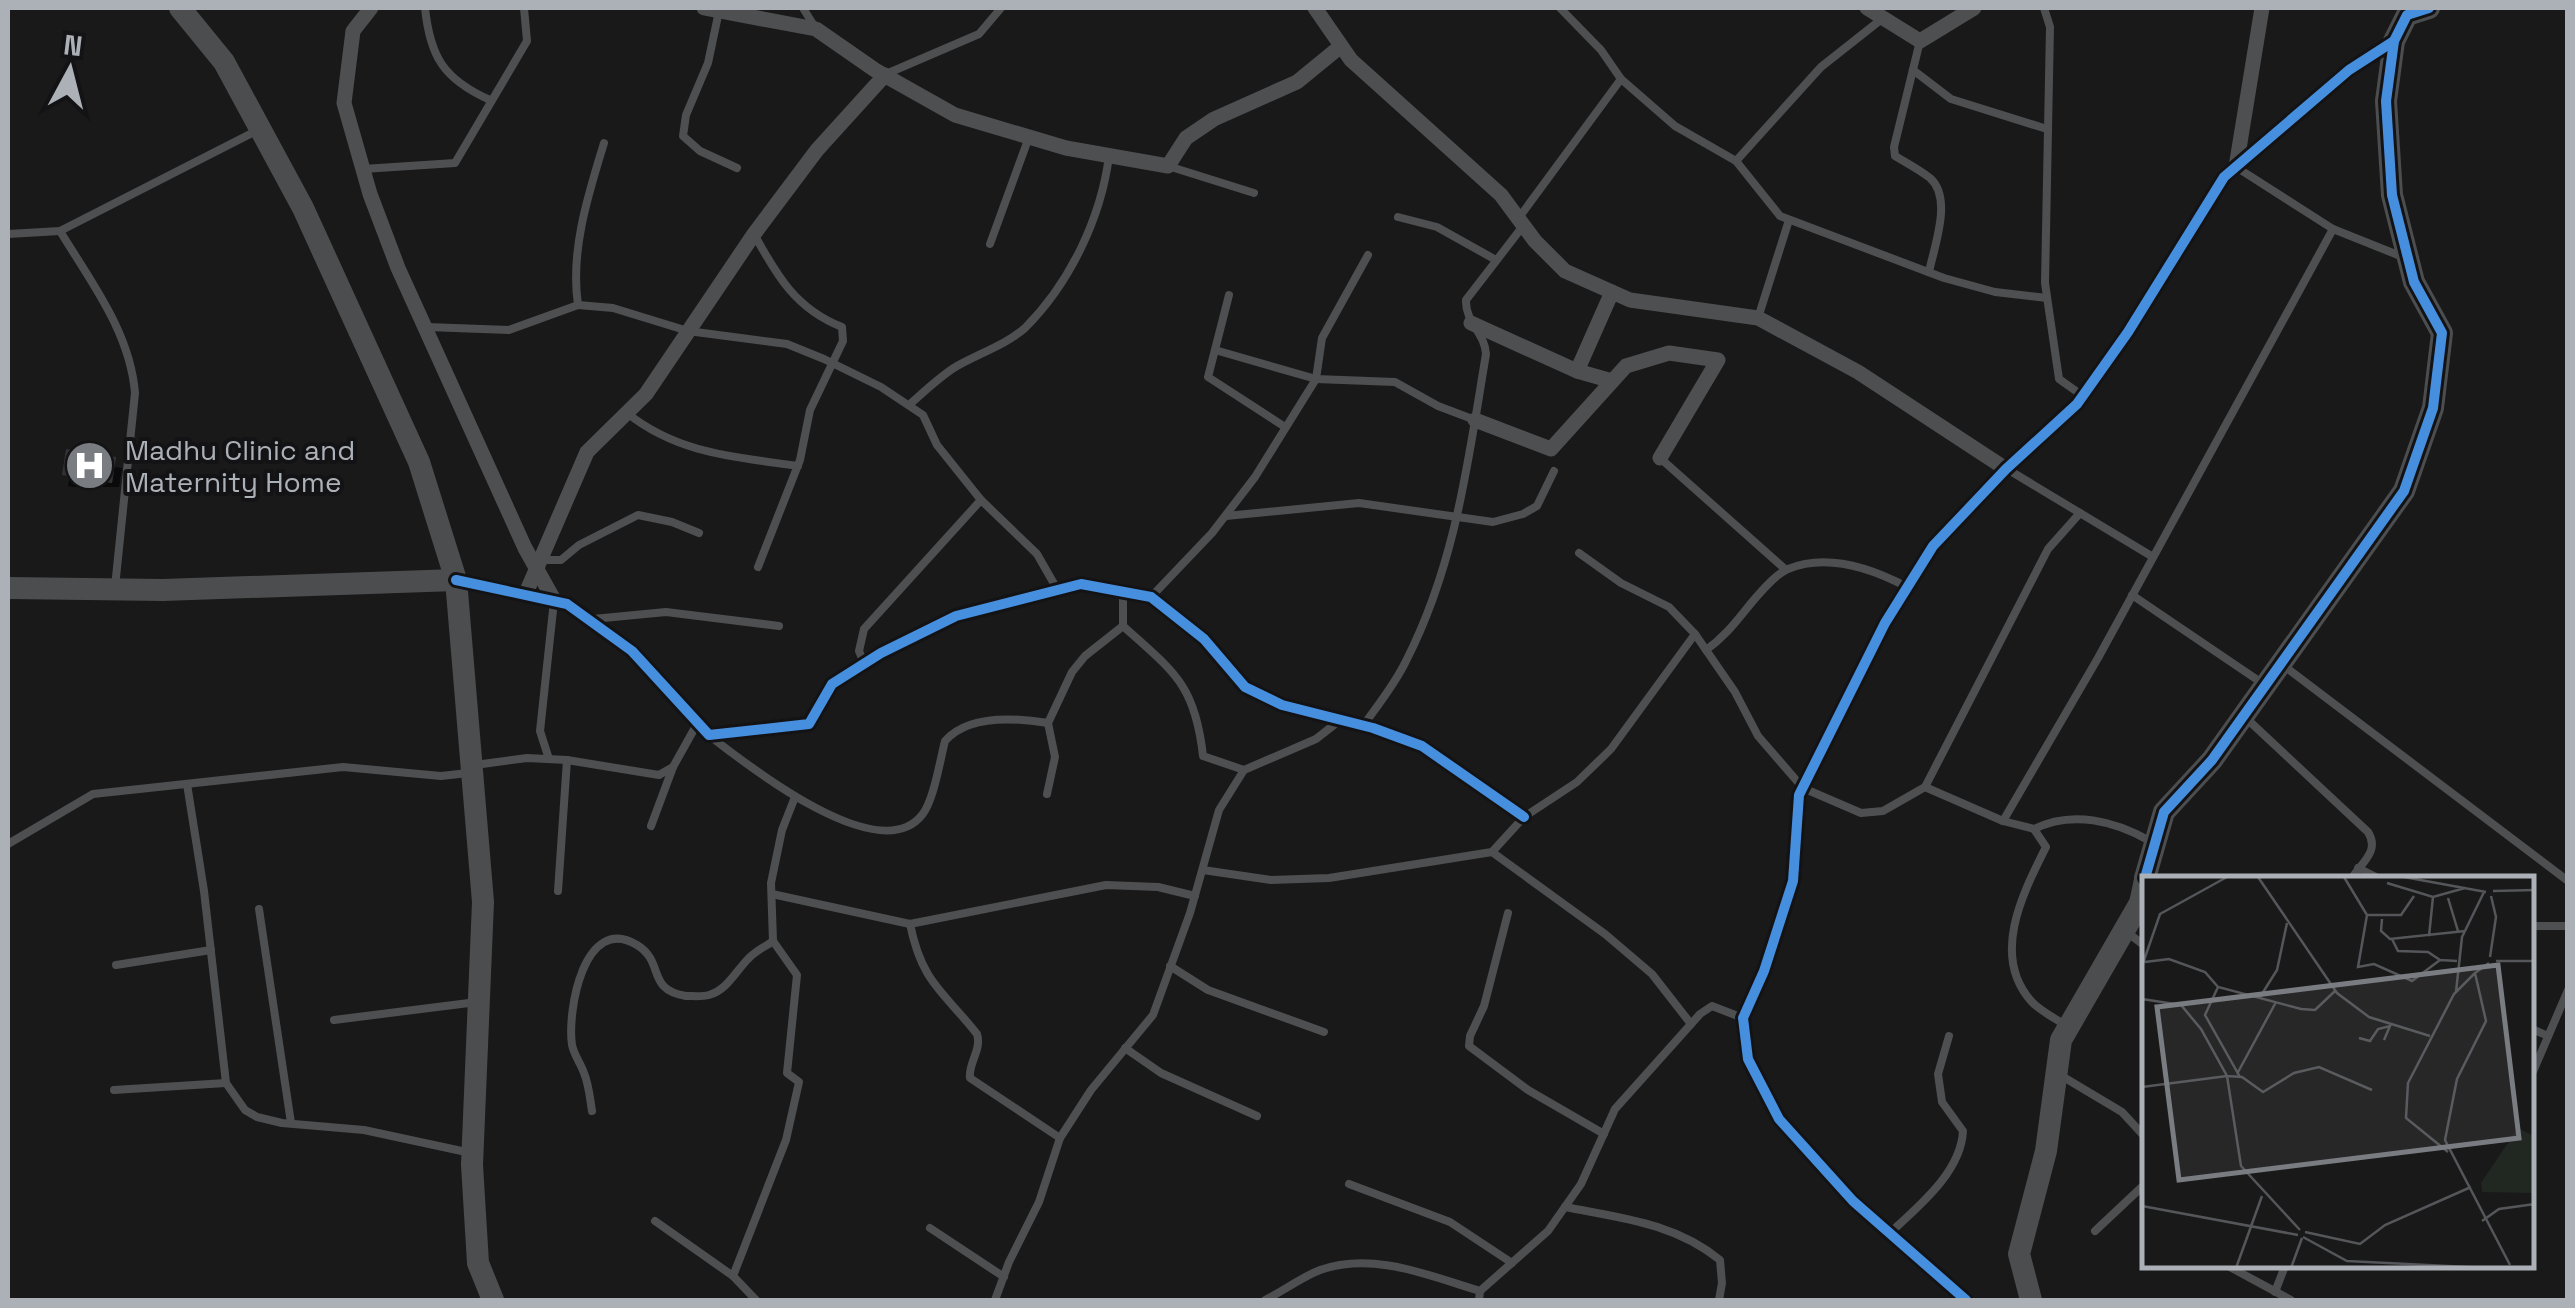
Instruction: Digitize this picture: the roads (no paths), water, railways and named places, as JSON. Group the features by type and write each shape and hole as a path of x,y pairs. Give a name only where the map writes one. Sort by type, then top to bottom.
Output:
{"main road":[{"path":"180,8 224,62 303,208 419,462 456,580 483,902 472,1153 478,1263 493,1300"},
{"path":"2146,876 2164,812 2212,760 2404,491 2433,408 2442,333 2414,282 2392,194 2386,102 2394,41 2407,15 2429,8"},
{"path":"8,588 115,590 456,580"},
{"path":"2031,1300 2019,1254 2046,1152 2061,1040 2142,893"}],"street":[{"path":"371,8 353,31 344,103 363,169 398,268 525,548 538,563 554,600"},
{"path":"1316,8 1351,60 1501,195 1565,271 1630,300 1758,318 1858,372 2006,469"},
{"path":"1867,8 1920,40 1974,8"},
{"path":"2236,167 2262,8"},
{"path":"712,9 777,15 816,29 884,75 955,115 1029,137 1168,166 1186,138 1214,120 1297,82 1341,46"},
{"path":"1966,1300 1854,1202 1778,1118 1748,1060 1743,1018 1764,971 1793,881 1800,794 1885,624 1933,546 2083,396 2128,332 2224,177 2350,70 2394,41"},
{"path":"526,593 587,452 646,394 754,234 817,150 884,75"},
{"path":"1577,371 1612,292"},
{"path":"1471,324 1577,371 1612,381"},
{"path":"1474,420 1551,449 1626,366 1669,353 1718,360 1660,458"},
{"path":"456,580 567,604 632,651 704,728 810,724 832,684 864,663 956,616 1081,584 1150,597 1204,639 1245,687 1282,705 1422,746 1524,817"}],"lane":[{"path":"425,8 428,38 439,65 490,100"},
{"path":"363,169 455,164 527,41 524,8"},
{"path":"804,8 816,29"},
{"path":"884,75 979,34 1001,8"},
{"path":"1560,8 1601,50 1621,79 1675,126 1736,160 1780,216 1994,292 2047,298"},
{"path":"2044,8 2050,26 2047,298 2058,379 2083,396"},
{"path":"712,9 708,62 686,115 683,136 700,152 738,168"},
{"path":"1736,160 1821,66 1884,18"},
{"path":"1920,40 1894,147 1896,156 1933,180 1938,189 1940,221 1929,272"},
{"path":"1913,70 1950,99 2048,128"},
{"path":"1364,726 1404,665 1428,615 1459,516 1486,343 1471,324 1466,300 1621,79"},
{"path":"8,234 60,231 260,129"},
{"path":"990,244 1029,137"},
{"path":"578,305 575,282 586,200 604,143"},
{"path":"909,406 952,369 1023,330 1061,281 1086,239 1106,180 1109,156"},
{"path":"1168,166 1254,193"},
{"path":"2236,167 2333,230 2408,259"},
{"path":"1398,217 1437,227 1496,260"},
{"path":"1758,318 1789,220"},
{"path":"2002,821 2333,230"},
{"path":"60,231 120,332 133,368 135,393 115,590"},
{"path":"754,234 776,275 796,300 822,319 842,326 843,342 810,410 798,466 758,567"},
{"path":"1150,597 1225,516 1255,477 1316,379 1322,338 1368,255"},
{"path":"1229,295 1208,377 1285,427"},
{"path":"426,327 509,330 578,305 613,308 688,331 787,344 833,363 924,415 937,446 981,500 1037,554 1057,589"},
{"path":"1215,350 1316,379 1395,382 1474,420"},
{"path":"627,413 670,441 698,451 798,466"},
{"path":"1660,458 1785,569"},
{"path":"2006,469 2153,557"},
{"path":"1225,516 1359,503 1493,522 1537,506 1554,470"},
{"path":"864,663 860,650 864,629 981,500"},
{"path":"1579,553 1621,584 1669,608 1696,634 1735,692 1758,736 1803,788 1861,813 1883,812 1925,787 2048,549 2080,513"},
{"path":"538,563 561,560 579,545 638,515 672,522 699,534"},
{"path":"1706,650 1728,635 1759,594 1785,569 1814,563 1854,566 1884,574 1908,588"},
{"path":"1123,592 1123,626 1168,666 1189,693 1200,725 1203,756 1244,770"},
{"path":"2132,595 2266,686"},
{"path":"548,759 540,731 554,600"},
{"path":"588,619 666,612 779,626"},
{"path":"1047,794 1055,757 1048,724 1072,672 1085,656 1123,626"},
{"path":"1203,870 1271,880 1329,878 1492,852 1524,817 1577,782 1611,749 1696,634"},
{"path":"2281,664 2568,882"},
{"path":"2244,716 2368,832 2374,841 2373,848 2353,876"},
{"path":"651,826 674,767 704,728 795,797 842,821 900,829 914,824 925,812 945,741 952,733 971,725 1017,718 1048,724"},
{"path":"995,1300 1039,1202 1060,1138 1090,1090 1153,1015 1220,810 1244,770 1316,739 1340,720"},
{"path":"8,844 94,794 342,767 442,776 527,758 567,760 659,776 674,767"},
{"path":"558,891 567,760"},
{"path":"188,784 226,1083 245,1110 257,1117 291,1124 364,1130 472,1153"},
{"path":"1925,787 2002,821 2034,829 2053,820 2086,820 2122,826 2154,844"},
{"path":"733,1276 786,1140 799,1082 787,1074 797,975 773,941 772,894 782,830 795,797"},
{"path":"2034,829 2046,847 2022,895 2011,962 2032,1002 2068,1027"},
{"path":"1492,852 1594,925 1652,974 1691,1024"},
{"path":"2358,868 2374,876"},
{"path":"772,894 910,924 1106,885 1158,887 1195,896"},
{"path":"258,908 291,1124"},
{"path":"1508,913 1470,1046 1528,1090 1604,1134"},
{"path":"910,924 926,976 977,1034 980,1042 970,1078 1060,1138"},
{"path":"2535,926 2568,926"},
{"path":"2124,930 2142,944"},
{"path":"592,1111 586,1076 572,1047 572,1007 578,977 599,944 629,941 641,947 651,959 660,986 671,994 693,996 712,995 730,982 750,956 773,941"},
{"path":"116,965 211,950"},
{"path":"1170,966 1208,990 1324,1032"},
{"path":"2535,1067 2568,990"},
{"path":"334,1020 477,1002"},
{"path":"1266,1300 1319,1270 1357,1262 1410,1270 1480,1296 1548,1232 1581,1184 1615,1109 1691,1024 1712,1006 1743,1018"},
{"path":"2535,1030 2548,1036"},
{"path":"1891,1232 1932,1194 1961,1146 1963,1131 1942,1102 1938,1074 1949,1036"},
{"path":"1125,1048 1161,1073 1257,1116"},
{"path":"2056,1073 2122,1112 2142,1133"},
{"path":"114,1090 226,1083"},
{"path":"1349,1184 1450,1222 1512,1263"},
{"path":"2095,1232 2142,1187"},
{"path":"1566,1206 1642,1220 1700,1244 1720,1260 1719,1300"},
{"path":"655,1220 733,1276 756,1300"},
{"path":"930,1228 1004,1277"},
{"path":"2232,1268 2290,1300"},
{"path":"2274,1292 2284,1268"}],"place":[{"name":"Madhu Clinic and Maternity Home","path":"90,466"}]}
